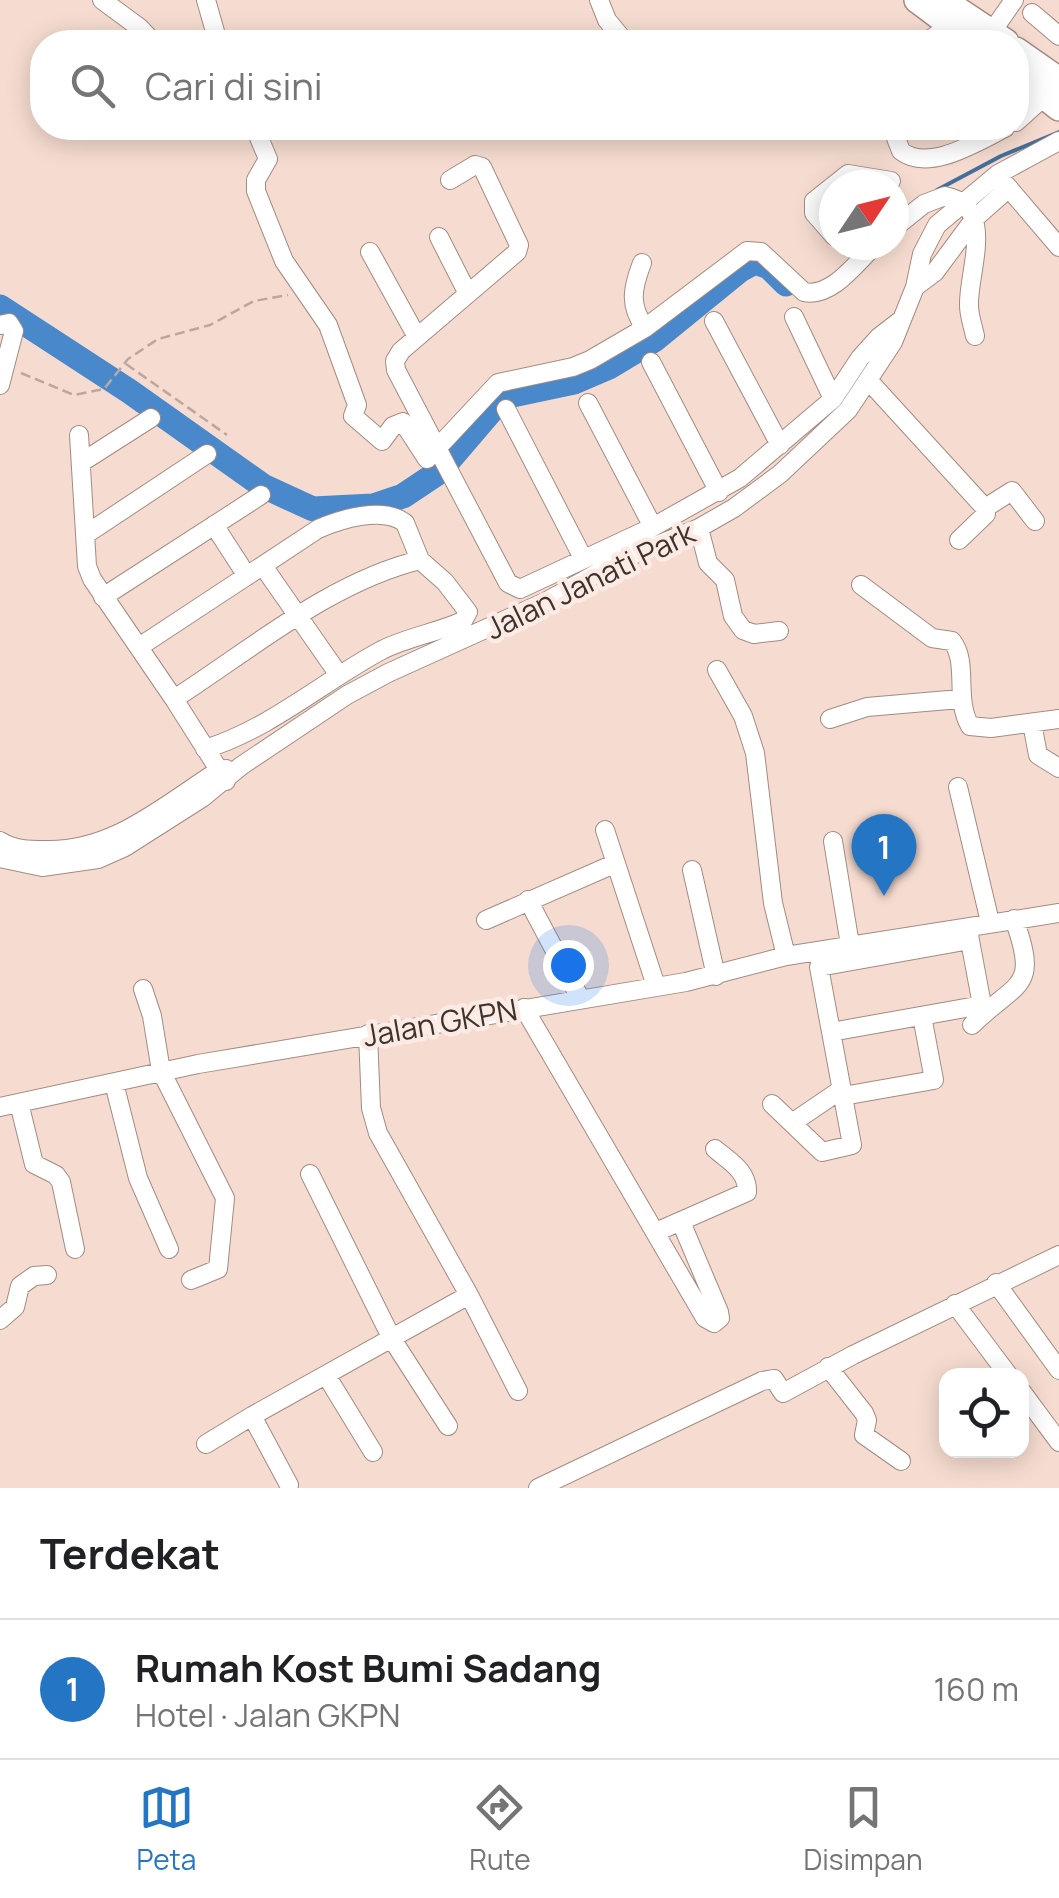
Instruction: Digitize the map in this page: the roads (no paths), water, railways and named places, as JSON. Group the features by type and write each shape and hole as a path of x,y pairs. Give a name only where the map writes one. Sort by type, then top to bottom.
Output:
{"highway":[{"path":"917,0 961,30"},
{"path":"943,0 976,30"},
{"path":"1040,79 1059,108"}],"street":[{"path":"102,0 142,30"},
{"path":"206,0 215,30"},
{"path":"599,0 615,30"},
{"path":"994,30 1014,0"},
{"path":"1032,14 1059,36"},
{"path":"944,30 950,26"},
{"path":"1029,110 1036,104 1040,79"},
{"path":"261,140 268,159 256,180 256,190 284,261 328,324 356,402 351,413 382,441 393,426 404,422 427,459 441,458 498,383 573,367 646,328 747,250 761,252 804,292 812,294 838,281 860,260"},
{"path":"891,140 896,154 893,170"},
{"path":"897,140 901,152 919,160 975,140"},
{"name":"Jalan Janati Park","path":"0,858 42,867 98,859 138,840 222,776 347,696 388,673 516,616 623,559 700,528 780,474 848,410 894,342 915,287 922,254 937,225 962,203 1003,181 1059,141"},
{"path":"450,180 475,165 482,167 519,239 517,252 394,361 441,458 514,588 520,589 720,492 833,399 870,348 902,319"},
{"path":"915,287 935,272 1003,181 1059,247"},
{"path":"819,196 814,200 814,213 819,219"},
{"path":"909,217 936,198 946,196 962,203 975,218 976,245 968,307 976,336"},
{"path":"439,237 468,294"},
{"path":"370,252 417,337"},
{"path":"642,263 632,297 634,312 646,328"},
{"path":"794,316 833,399"},
{"path":"714,321 780,445"},
{"path":"0,385 14,331 12,325 2,324"},
{"path":"651,362 720,492"},
{"path":"868,380 985,508 986,514 959,540"},
{"path":"588,404 653,527"},
{"path":"506,409 583,558"},
{"path":"82,462 150,418"},
{"path":"0,841 22,850 62,850 102,843 222,776 87,566 79,435"},
{"path":"85,534 207,454"},
{"path":"985,508 1012,492 1034,521"},
{"path":"104,597 261,495"},
{"path":"139,647 318,529 337,521 387,515 404,523 420,560 445,582 468,612 468,618 454,625 407,638 338,675 250,733 205,749"},
{"path":"214,525 299,617 338,675"},
{"path":"700,528 708,562 725,580 733,616 743,630 754,634 779,631"},
{"path":"174,698 299,617 375,574 420,560"},
{"path":"861,586 932,638 952,641 962,656 960,700 966,721 975,728 1059,720"},
{"path":"717,670 743,716 756,753 773,903 786,956"},
{"path":"830,719 867,707 960,700"},
{"path":"1032,723 1038,755 1059,768"},
{"path":"958,787 990,922"},
{"path":"605,830 656,986"},
{"path":"833,841 850,945"},
{"path":"486,920 614,864"},
{"path":"692,870 716,976"},
{"path":"528,900 580,998"},
{"name":"Jalan GKPN","path":"0,1107 161,1072 368,1034 716,976 786,956 968,933 990,922 1059,913"},
{"path":"972,1025 1016,990 1025,976 1027,965 1014,919"},
{"path":"772,1104 822,1152 852,1145 819,968 968,933 982,1005 831,1032"},
{"path":"143,989 152,1016 161,1072 226,1198 218,1269 192,1280"},
{"path":"524,1008 705,1318 714,1324 720,1318 719,1312 681,1222"},
{"path":"792,1123 842,1092 934,1080 922,1016"},
{"path":"368,1034 370,1108 378,1133 518,1390"},
{"path":"114,1083 138,1178 169,1249"},
{"path":"19,1103 34,1164 56,1175 61,1182 76,1249"},
{"path":"656,1232 747,1192 748,1182 742,1172 714,1149"},
{"path":"310,1174 392,1338 448,1426"},
{"path":"538,1488 762,1382 774,1380 786,1394 828,1368 1059,1254"},
{"path":"0,1320 15,1307 20,1286 34,1276 47,1275"},
{"path":"998,1286 1059,1370"},
{"path":"206,1444 469,1294"},
{"path":"957,1306 1003,1368"},
{"path":"828,1368 864,1413 864,1435 901,1461"},
{"path":"326,1376 373,1452"},
{"path":"1029,1401 1059,1442"},
{"path":"252,1416 290,1485"}],"waterway":[{"path":"937,190 1001,156 1059,132"},
{"path":"0,307 129,391 263,486 313,509 373,506 403,496 439,472 503,397 574,382 609,367 654,340 755,262 769,267 786,284"}],"place":[{"name":"Rumah Kost Bumi Sadang","path":"884,896"}]}
